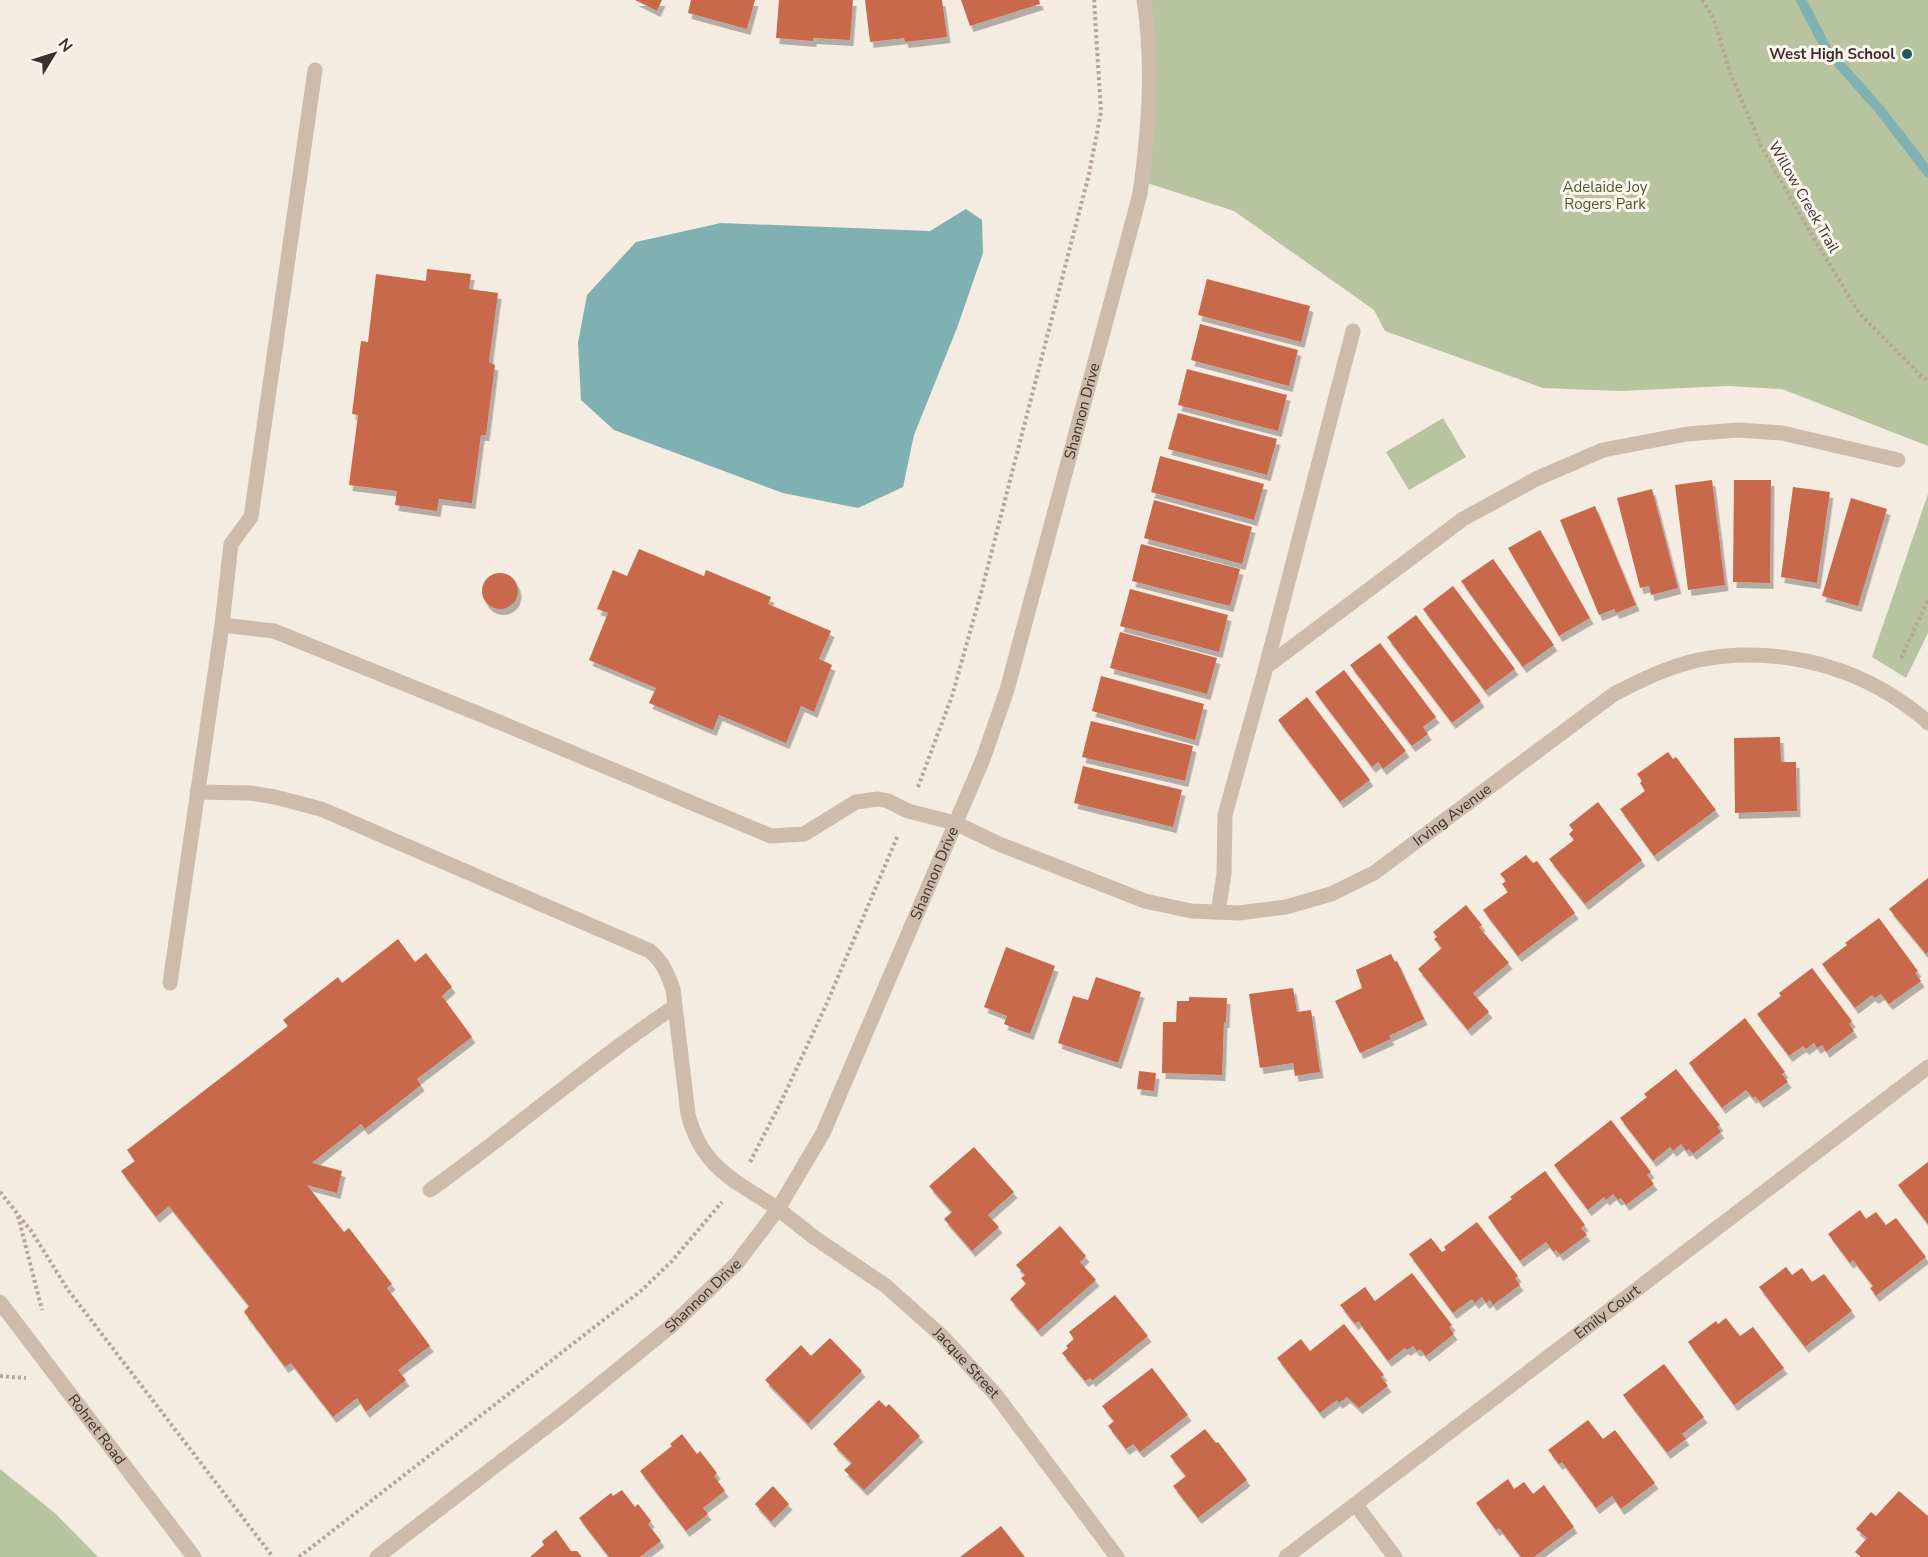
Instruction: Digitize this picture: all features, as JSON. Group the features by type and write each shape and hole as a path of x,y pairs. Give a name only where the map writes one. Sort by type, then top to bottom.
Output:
{"street":[{"name":"Shannon Drive","path":"377,1557 568,1410 670,1327 737,1263 778,1209 823,1133 983,759 1007,690 1140,194 1150,114 1149,34 1144,0"},
{"path":"170,983 222,625 231,544 251,517 315,70"},
{"path":"1218,912 1224,874 1225,815 1353,331"},
{"path":"1266,667 1463,519 1536,479 1603,450 1687,434 1738,430 1782,433 1898,460"},
{"name":"Irving Avenue","path":"222,625 274,631 771,836 804,834 856,802 888,801 909,811 955,823 999,844 1145,901 1191,911 1239,913 1286,907 1331,894 1374,873 1614,694 1655,673 1699,660 1754,655 1800,659 1844,672 1886,691 1928,723"},
{"name":"Jacque Street","path":"197,792 250,793 321,809 650,951 660,960 673,989 688,1114 702,1150 720,1172 778,1209 815,1238 886,1286 943,1337 996,1395 1117,1557"},
{"path":"430,1190 485,1150 624,1040 674,1007"},
{"name":"Emily Court","path":"1286,1557 1928,1067"},
{"name":"Rohret Road","path":"0,1302 194,1557"},
{"path":"1356,1504 1395,1557"}],"path":[{"name":"Willow Creek Trail","path":"1702,0 1713,17 1731,75 1762,148 1809,230 1859,313 1921,376 1928,380"},
{"path":"1901,658 1928,600"},
{"path":"0,1192 32,1232 68,1290 273,1557"},
{"path":"17,1212 43,1313"}],"green space":[{"name":"Adelaide Joy Rogers Park","path":"1144,0 1928,0 1928,446 1782,389 1728,386 1620,391 1543,388 1385,331 1374,310 1234,211 1141,181"},
{"path":"1443,418 1466,457 1409,490 1386,452"},
{"path":"1928,494 1928,633 1906,678 1872,657"},
{"path":"0,1469 56,1514 98,1557 0,1557"}],"water":[{"path":"966,209 982,220 983,253 957,328 914,435 903,487 858,508 783,493 614,430 581,400 578,343 587,295 636,242 721,223 930,231"}],"building":[{"path":"635,0 662,0 657,11"},
{"path":"691,0 755,0 747,29 688,13"},
{"path":"779,0 853,0 850,40 813,38 813,41 776,38"},
{"path":"865,0 942,0 947,37 905,42 904,38 870,42"},
{"path":"961,0 1039,0 1040,4 970,26"},
{"path":"427,269 471,274 469,289 498,293 489,362 495,365 486,435 481,435 472,503 439,499 437,511 395,505 397,491 349,485 358,415 352,414 361,341 368,342 376,274 426,281"},
{"path":"1207,279 1310,306 1301,342 1198,315"},
{"path":"1200,324 1298,350 1289,386 1191,360"},
{"path":"1187,369 1287,395 1278,431 1178,405"},
{"path":"1178,413 1277,439 1267,475 1168,449"},
{"path":"1160,456 1264,484 1254,520 1151,492"},
{"path":"1712,480 1725,585 1688,590 1675,485"},
{"path":"1734,480 1771,480 1770,583 1733,582"},
{"path":"1793,487 1830,492 1817,583 1781,577"},
{"path":"1652,489 1678,588 1651,595 1649,586 1640,588 1617,498"},
{"path":"1851,498 1887,509 1858,606 1822,596"},
{"path":"1154,500 1252,527 1242,564 1144,538"},
{"path":"1595,506 1636,605 1616,613 1614,609 1599,615 1560,520"},
{"path":"1540,530 1590,618 1559,636 1508,548"},
{"path":"1141,544 1240,569 1230,606 1132,581"},
{"path":"639,549 704,576 706,570 771,597 768,604 831,631 819,659 832,665 814,712 801,706 786,743 719,715 713,730 649,703 656,688 589,660 608,613 597,609 613,570 627,576"},
{"path":"1493,559 1554,645 1523,667 1461,581"},
{"path":"500,573 513,578 518,591 513,604 500,609 487,604 482,591 487,578"},
{"path":"1453,586 1515,669 1485,691 1423,609"},
{"path":"1130,589 1228,615 1219,652 1120,626"},
{"path":"1416,615 1481,701 1452,723 1387,637"},
{"path":"1120,632 1217,658 1207,694 1110,668"},
{"path":"1380,643 1436,717 1423,727 1428,734 1412,746 1350,665"},
{"path":"1344,670 1406,751 1383,769 1378,762 1372,767 1315,692"},
{"path":"1101,676 1204,704 1195,740 1092,711"},
{"path":"1307,697 1370,780 1340,802 1278,720"},
{"path":"1091,721 1193,746 1185,781 1082,757"},
{"path":"1780,737 1781,762 1796,762 1797,811 1735,813 1734,738"},
{"path":"1668,752 1673,759 1676,757 1716,810 1654,856 1620,809 1645,791 1637,774"},
{"path":"1083,766 1182,790 1173,827 1074,803"},
{"path":"1598,802 1642,860 1585,904 1549,859 1574,840 1569,834 1573,830 1569,825"},
{"path":"1526,855 1533,863 1537,861 1575,913 1518,956 1483,910 1508,892 1502,884 1506,881 1500,874"},
{"path":"1928,878 1928,952 1926,954 1889,909"},
{"path":"1466,905 1482,925 1479,927 1509,963 1473,993 1489,1012 1468,1030 1418,969 1442,948 1434,939 1437,937 1433,932"},
{"path":"1879,918 1918,971 1915,973 1921,981 1889,1004 1881,994 1875,998 1872,995 1855,1008 1822,964 1847,945 1845,943"},
{"path":"398,939 415,962 426,953 452,987 442,996 472,1037 417,1079 421,1085 365,1129 361,1124 312,1163 342,1171 337,1193 307,1185 344,1232 349,1228 392,1284 387,1288 430,1346 398,1370 406,1380 366,1412 357,1398 333,1417 291,1363 285,1367 244,1312 249,1306 169,1206 156,1217 121,1171 135,1161 127,1150 288,1026 283,1020 338,977 342,983"},
{"path":"1006,947 1055,966 1030,1034 1004,1024 1007,1016 984,1007"},
{"path":"1391,954 1395,962 1397,961 1424,1019 1389,1036 1391,1039 1360,1053 1335,1001 1362,988 1356,970"},
{"path":"1812,968 1852,1021 1849,1024 1854,1031 1826,1052 1822,1045 1817,1048 1814,1043 1806,1049 1803,1046 1789,1056 1757,1014 1781,996 1779,993"},
{"path":"1096,977 1141,992 1118,1063 1058,1043 1073,996 1088,1000"},
{"path":"1293,988 1297,1012 1311,1010 1320,1072 1295,1076 1293,1063 1260,1068 1249,994"},
{"path":"1189,997 1227,998 1222,1075 1162,1073 1163,1022 1176,1022 1177,1001 1189,1001"},
{"path":"1745,1018 1785,1072 1782,1074 1788,1082 1760,1102 1746,1090 1722,1108 1689,1063"},
{"path":"1676,1069 1720,1125 1717,1127 1721,1132 1693,1154 1689,1149 1686,1151 1681,1144 1673,1151 1670,1147 1653,1161 1620,1118 1647,1097 1644,1094"},
{"path":"1139,1071 1156,1073 1154,1091 1137,1089"},
{"path":"1611,1120 1651,1172 1647,1175 1654,1184 1626,1205 1621,1198 1618,1200 1613,1194 1606,1200 1604,1197 1588,1210 1554,1165"},
{"path":"974,1147 1014,1192 988,1215 999,1227 972,1251 944,1219 952,1212 929,1186"},
{"path":"1928,1162 1928,1224 1898,1185"},
{"path":"1545,1171 1585,1225 1581,1228 1587,1235 1560,1255 1556,1250 1554,1252 1546,1242 1520,1261 1488,1217"},
{"path":"1860,1210 1866,1219 1876,1212 1886,1225 1896,1218 1926,1257 1876,1296 1870,1288 1873,1286 1853,1260 1850,1263 1828,1234"},
{"path":"1477,1222 1518,1276 1515,1278 1520,1285 1493,1305 1490,1300 1486,1303 1482,1297 1475,1303 1472,1299 1453,1313 1409,1254 1431,1238 1442,1252 1446,1250 1444,1247"},
{"path":"1060,1226 1086,1256 1080,1262 1096,1280 1038,1331 1010,1299 1026,1284 1021,1278 1025,1275 1016,1265"},
{"path":"1786,1267 1792,1275 1802,1268 1812,1282 1824,1274 1852,1311 1805,1347 1759,1287"},
{"path":"1412,1273 1452,1325 1449,1327 1454,1334 1426,1356 1420,1349 1417,1351 1413,1346 1407,1350 1405,1348 1388,1361 1358,1321 1355,1324 1340,1305 1365,1287 1375,1301"},
{"path":"1115,1295 1148,1336 1092,1381 1090,1378 1085,1381 1062,1353 1074,1339 1069,1332"},
{"path":"1726,1318 1740,1336 1753,1327 1784,1368 1734,1405 1688,1342 1716,1321 1718,1324"},
{"path":"1344,1324 1384,1375 1381,1377 1388,1386 1359,1408 1347,1397 1339,1403 1337,1400 1320,1413 1277,1358 1301,1339 1310,1351"},
{"path":"830,1338 862,1371 808,1424 765,1380 801,1345 811,1356"},
{"path":"1664,1364 1704,1417 1682,1434 1686,1439 1667,1453 1623,1395"},
{"path":"1152,1368 1188,1415 1140,1452 1133,1444 1126,1449 1108,1426 1114,1421 1102,1406"},
{"path":"879,1400 886,1407 889,1404 920,1436 864,1490 844,1470 852,1463 833,1444"},
{"path":"1588,1420 1603,1439 1615,1430 1655,1483 1621,1509 1612,1496 1596,1508 1562,1462 1559,1464 1548,1450"},
{"path":"1205,1429 1247,1480 1198,1518 1173,1486 1186,1476 1170,1456"},
{"path":"682,1434 697,1454 700,1451 717,1473 714,1476 725,1491 703,1508 708,1514 686,1531 640,1471 672,1446 670,1444"},
{"path":"1508,1479 1514,1489 1524,1482 1533,1494 1544,1485 1574,1527 1534,1557 1521,1557 1499,1528 1496,1530 1476,1503"},
{"path":"773,1486 789,1504 771,1522 755,1504"},
{"path":"622,1490 635,1507 638,1504 651,1521 648,1524 661,1541 640,1557 609,1557 579,1518 611,1493 613,1496"},
{"path":"1899,1491 1928,1516 1928,1557 1861,1557 1855,1552 1867,1538 1856,1529 1871,1512 1876,1516"},
{"path":"1001,1526 1025,1557 960,1557"},
{"path":"556,1530 571,1551 577,1551 582,1557 530,1557 544,1545 542,1541"}],"waterway":[{"path":"1801,0 1827,50 1880,110 1928,172"}],"place":[{"name":"West High School","path":"1907,54"}]}
